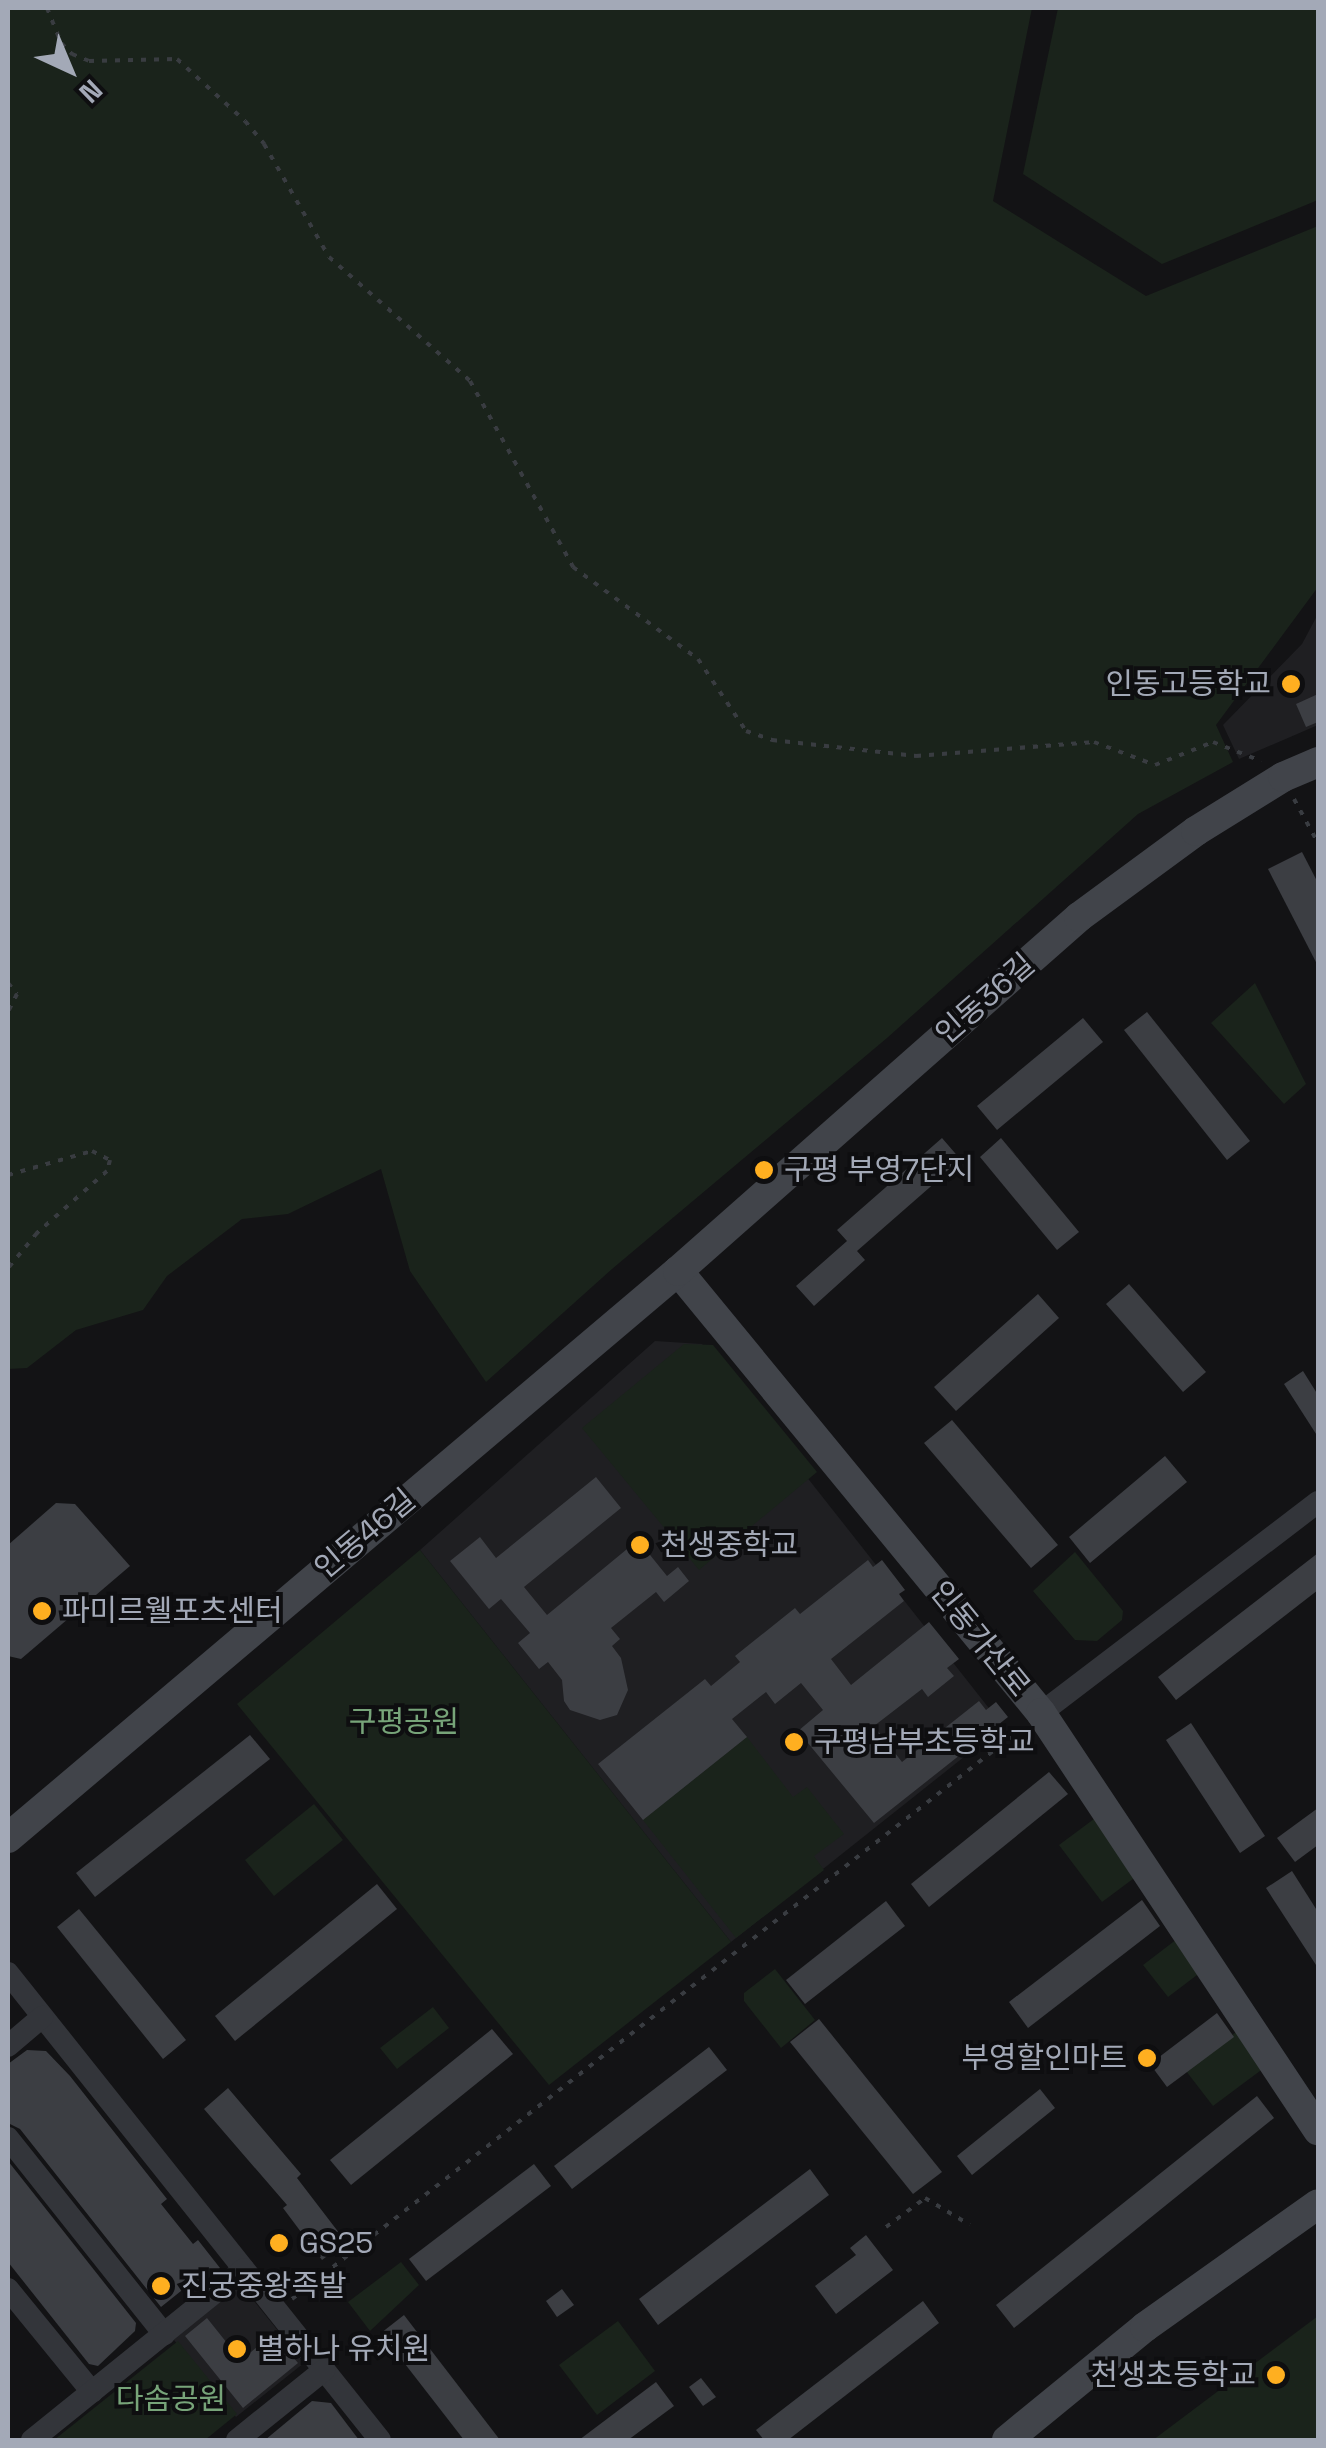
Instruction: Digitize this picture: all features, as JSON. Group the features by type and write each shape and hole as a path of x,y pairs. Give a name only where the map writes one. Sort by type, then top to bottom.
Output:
{"street":[{"name":"인동36길","path":"678,1271 1079,917 1148,862 1272,769 1318,762"},
{"name":"인동가산로","path":"678,1271 1041,1713 1318,2130"},
{"name":"인동46길","path":"8,1838 678,1271"},
{"path":"1041,1713 1318,1502"},
{"path":"8,1973 380,2440"},
{"path":"8,2046 42,2017"},
{"path":"8,2138 164,2334"},
{"path":"1007,2440 1145,2328 1318,2204"},
{"path":"32,2440 244,2270"},
{"path":"8,2288 92,2392"},
{"path":"242,2439 324,2370"}],"path":[{"path":"47,8 62,42 72,54 89,61 158,56 177,60 245,121 264,144 329,257 470,381 573,567 698,659 746,731 772,740 916,756 1094,742 1154,765 1213,742 1272,769 1318,842"},
{"path":"8,983 18,994 8,1012"},
{"path":"8,1176 92,1151 110,1160 107,1170 36,1233 8,1268"},
{"path":"277,2311 696,1979 1041,1713"},
{"path":"886,2227 925,2198 970,2225"}],"shaded area":[{"name":"인동고등학교","path":"1318,614 1318,725 1239,759 1223,725 1302,644"},
{"path":"655,1341 702,1344 1003,1726 731,1942 420,1550"},
{"name":"별하나 유치원","path":"237,2280 304,2363 236,2417 170,2335"}],"green space":[{"path":"8,8 1032,8 993,201 1146,296 1318,226 1318,587 1216,725 1233,762 1138,814 887,1038 612,1269 486,1382 410,1271 381,1169 288,1214 242,1219 167,1276 143,1310 76,1330 27,1368 8,1369"},
{"path":"1058,8 1318,8 1318,200 1162,264 1023,174"},
{"path":"1255,983 1306,1084 1284,1104 1211,1023"},
{"path":"684,1344 713,1345 817,1472 699,1570 582,1428"},
{"name":"구평공원","path":"420,1550 731,1942 549,2085 237,1704"},
{"path":"1075,1552 1123,1611 1122,1620 1097,1641 1075,1640 1033,1591"},
{"path":"747,1737 793,1797 807,1787 844,1834 814,1856 824,1870 736,1938 643,1820"},
{"path":"314,1804 343,1840 274,1896 245,1860"},
{"path":"1098,1816 1141,1873 1102,1902 1059,1845"},
{"path":"1181,1936 1205,1969 1168,1997 1143,1965"},
{"path":"775,1969 815,2020 781,2048 744,2001 744,1993"},
{"path":"433,2007 449,2028 397,2069 380,2048"},
{"path":"1236,2032 1264,2068 1213,2106 1186,2071"},
{"path":"401,2262 419,2285 370,2331 348,2302"},
{"name":"천생초등학교","path":"1318,2316 1318,2440 1153,2440"},
{"path":"618,2321 655,2371 597,2415 559,2365"},
{"name":"다솜공원","path":"178,2341 237,2414 205,2440 54,2440"}],"building":[{"path":"1318,694 1318,722 1306,727 1296,704"},
{"path":"1302,852 1318,883 1318,966 1268,869"},
{"path":"1147,1012 1250,1141 1227,1160 1124,1030"},
{"path":"1083,1018 1103,1042 997,1130 977,1106"},
{"path":"942,1138 961,1160 857,1251 865,1260 814,1306 796,1286 847,1241 837,1230"},
{"path":"1001,1138 1079,1232 1057,1250 980,1157"},
{"path":"1129,1284 1206,1372 1183,1392 1106,1304"},
{"path":"1038,1294 1059,1318 956,1411 934,1387"},
{"path":"1303,1371 1318,1395 1318,1437 1284,1384"},
{"path":"952,1420 1058,1545 1031,1568 924,1443"},
{"path":"1165,1456 1187,1482 1090,1563 1069,1537"},
{"path":"596,1477 621,1508 524,1587 547,1615 638,1540 667,1576 678,1567 689,1581 664,1602 656,1592 611,1628 620,1639 612,1646 621,1658 628,1690 617,1715 600,1720 570,1710 564,1701 562,1680 548,1662 539,1669 518,1643 530,1633 501,1599 489,1609 450,1561 480,1537 496,1558"},
{"name":"파미르웰포츠센터","path":"56,1503 75,1504 130,1566 21,1659 8,1656 8,1545"},
{"path":"1318,1553 1318,1590 1176,1700 1158,1677"},
{"path":"868,1560 873,1567 882,1560 905,1590 899,1594 904,1601 831,1659 851,1685 929,1622 959,1659 947,1668 954,1676 928,1697 922,1689 874,1726 902,1762 979,1701 986,1710 996,1702 1008,1717 874,1823 798,1731 823,1710 801,1683 775,1704 766,1692 732,1719 747,1737 643,1820 598,1764 705,1679 711,1686 740,1662 735,1656 795,1608 800,1614"},
{"path":"1191,1723 1265,1836 1240,1853 1166,1740"},
{"path":"250,1735 270,1759 95,1897 76,1873"},
{"path":"1049,1772 1068,1794 929,1907 911,1884"},
{"path":"1318,1808 1318,1845 1295,1862 1277,1838"},
{"path":"1292,1871 1318,1912 1318,1968 1266,1888"},
{"path":"377,1884 397,1909 235,2041 215,2016"},
{"path":"1142,1900 1160,1926 1028,2028 1009,2002"},
{"path":"886,1901 905,1926 805,2004 786,1980"},
{"path":"79,1909 186,2040 163,2059 57,1927"},
{"path":"1217,2013 1234,2037 1167,2087 1150,2064"},
{"path":"819,2019 942,2172 913,2194 790,2042"},
{"path":"492,2029 513,2054 351,2185 330,2160"},
{"path":"709,2047 727,2070 572,2189 554,2166"},
{"path":"27,2050 46,2051 70,2076 167,2199 161,2204 193,2244 198,2240 220,2268 196,2289 191,2283 161,2307 20,2129 8,2123 8,2064"},
{"path":"228,2088 301,2174 297,2178 346,2242 322,2260 283,2208 287,2205 204,2109"},
{"path":"1040,2089 1055,2108 972,2175 957,2156"},
{"path":"1257,2096 1274,2118 1014,2328 996,2305"},
{"path":"8,2161 136,2323 135,2331 98,2366 89,2364 8,2262"},
{"path":"534,2164 551,2186 426,2281 409,2259"},
{"path":"810,2169 829,2195 658,2325 639,2299"},
{"path":"866,2235 893,2270 836,2314 815,2286 856,2255 850,2248"},
{"path":"562,2289 574,2305 557,2317 546,2301"},
{"path":"923,2301 939,2323 788,2440 764,2440 756,2430"},
{"path":"404,2315 500,2440 464,2440 381,2333"},
{"path":"207,2318 227,2343 237,2335 251,2352 257,2347 266,2357 282,2344 298,2363 243,2408 185,2336"},
{"path":"701,2378 716,2397 703,2406 689,2387"},
{"path":"656,2382 674,2406 628,2440 579,2440"},
{"path":"312,2401 331,2403 359,2440 265,2440"}],"place":[{"name":"인동고등학교","path":"1291,684"},
{"name":"구평 부영7단지","path":"764,1170"},
{"name":"천생중학교","path":"640,1545"},
{"name":"파미르웰포츠센터","path":"42,1611"},
{"name":"구평남부초등학교","path":"794,1742"},
{"name":"부영할인마트","path":"1147,2058"},
{"name":"GS25","path":"279,2243"},
{"name":"진궁중왕족발","path":"161,2286"},
{"name":"별하나 유치원","path":"237,2349"},
{"name":"천생초등학교","path":"1276,2375"}]}
